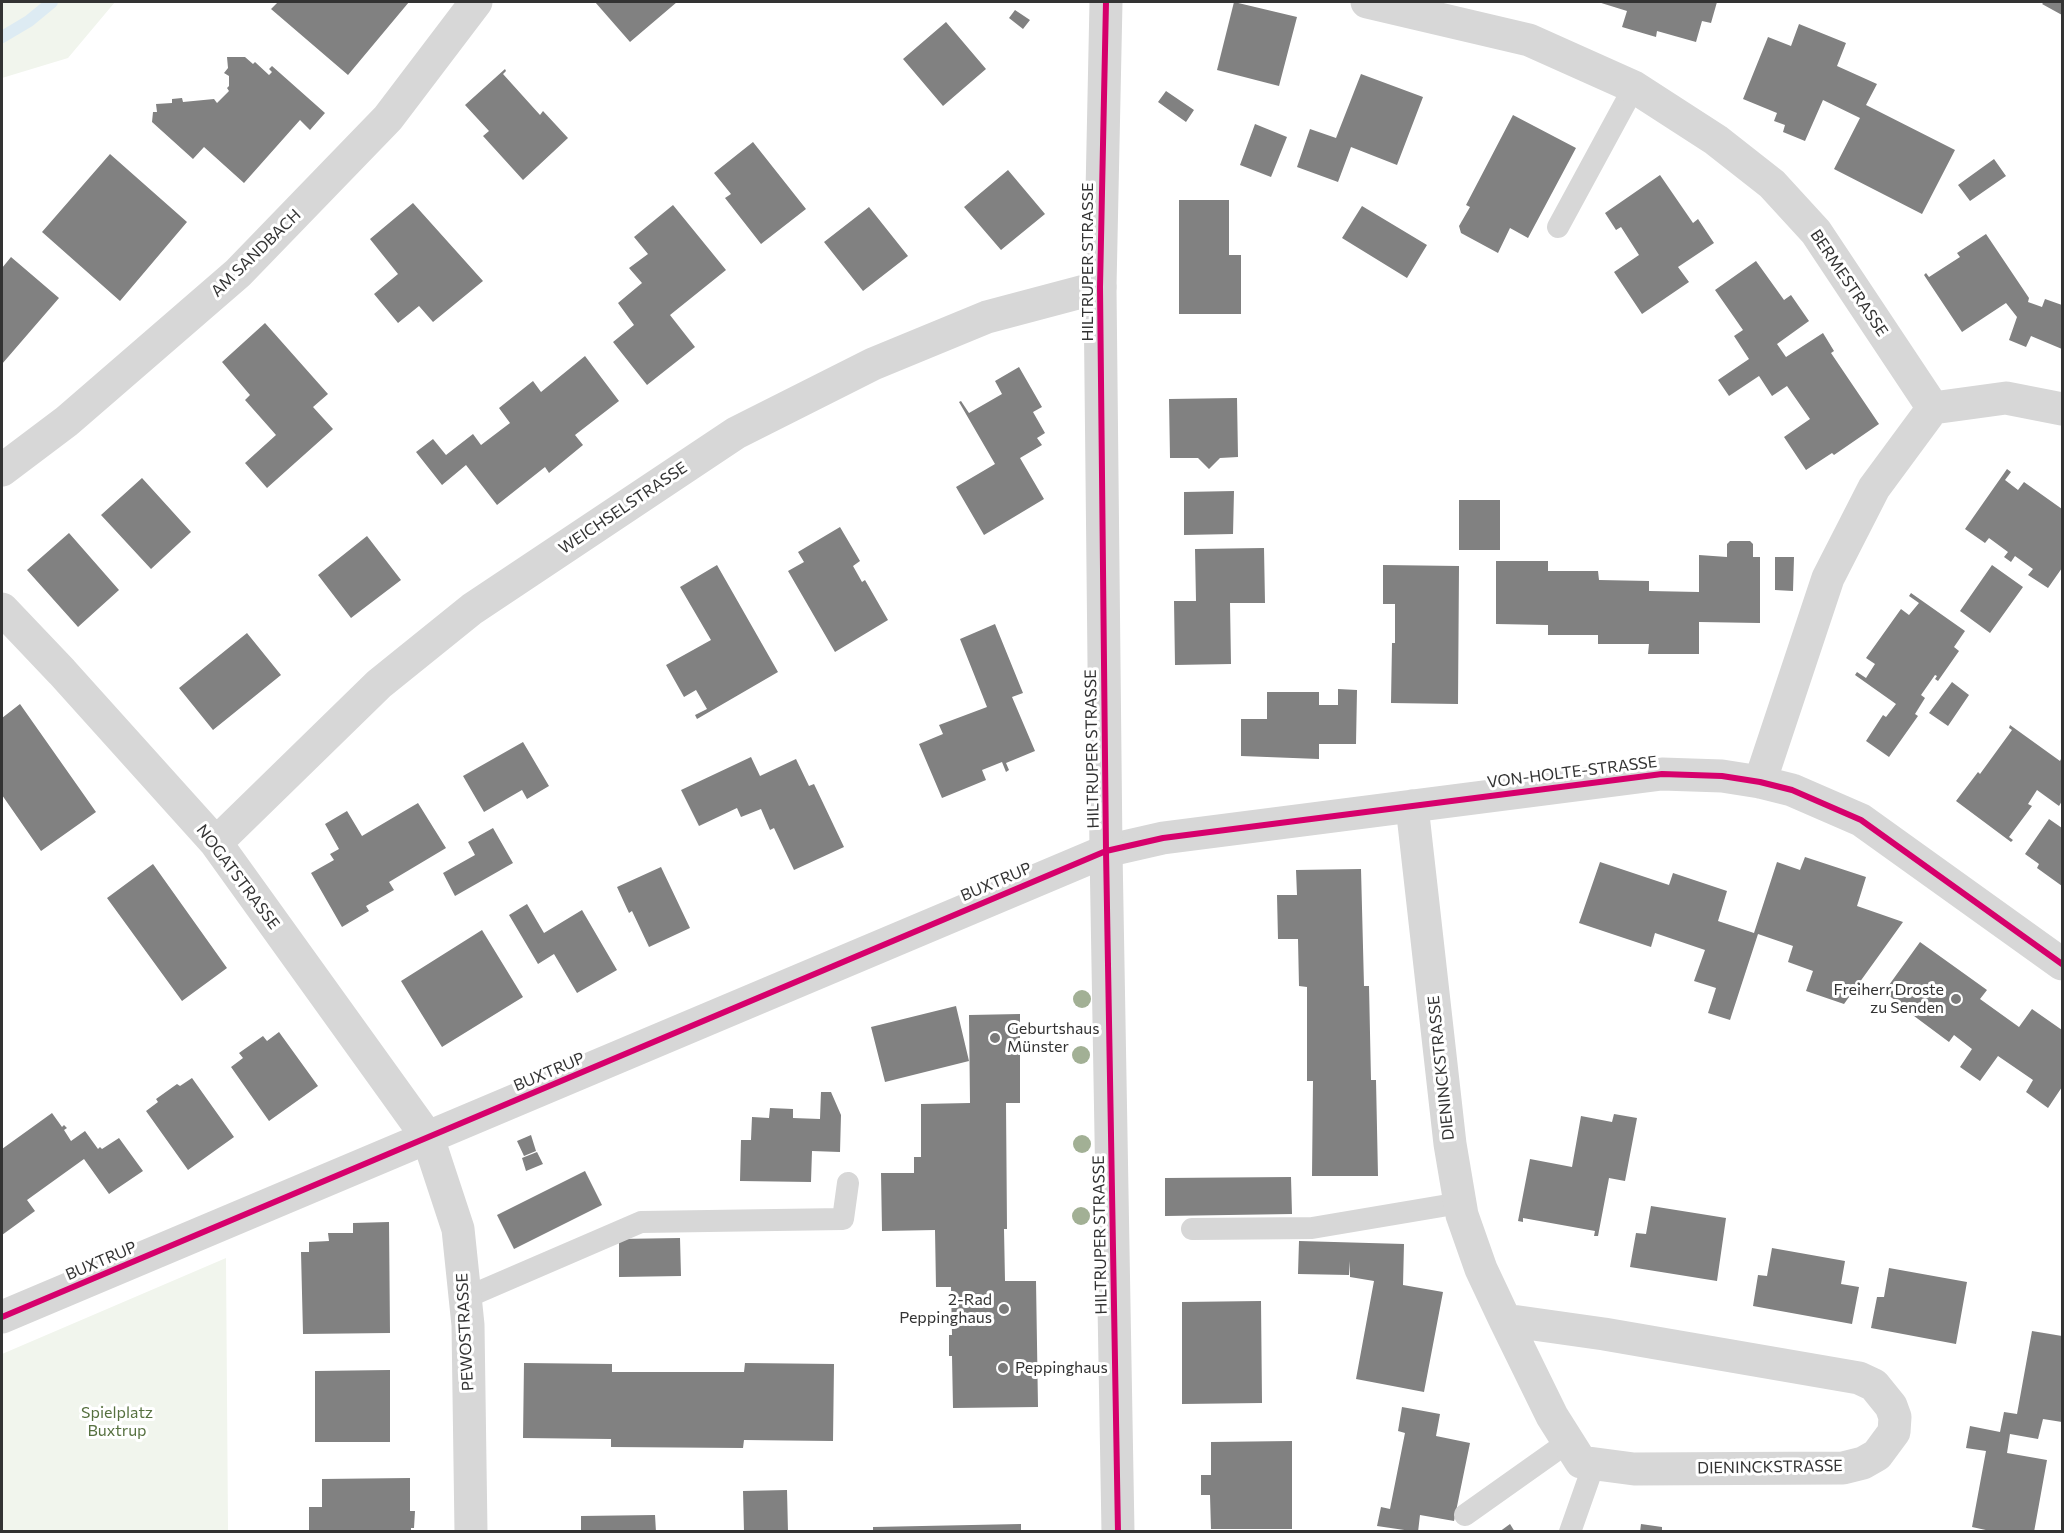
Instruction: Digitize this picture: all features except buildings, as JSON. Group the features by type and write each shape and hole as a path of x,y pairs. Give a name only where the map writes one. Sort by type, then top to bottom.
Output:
{"street":[{"name":"AM SANDBACH","path":"2,470 67,421 238,273 388,118 476,2"},
{"name":"HILTRUPER STRASSE","path":"1106,2 1100,286 1106,851 1118,1532"},
{"name":"BERMESTRASSE","path":"1367,2 1529,40 1634,87 1716,140 1772,184 1816,232 1933,408"},
{"name":"WEICHSELSTRASSE","path":"216,843 380,684 472,609 736,433 873,364 987,317 1100,286"},
{"path":"1760,782 1828,578 1874,488 1933,408 2006,398 2062,409"},
{"name":"NOGATSTRASSE","path":"2,609 216,843 428,1138"},
{"name":"VON-HOLTE-STRASSE","path":"1106,851 1163,838 1662,774 1722,776 1792,790 1861,820 2062,964"},
{"name":"DIENINCKSTRASSE","path":"1412,806 1450,1144 1462,1215 1481,1269 1505,1320 1552,1416 1581,1462 1634,1469 1843,1468 1863,1463 1877,1455 1893,1432 1895,1417 1891,1406 1874,1385 1859,1378 1604,1334 1505,1320"},
{"name":"BUXTRUP","path":"2,1317 1106,851"},
{"name":"PEWOSTRASSE","path":"428,1138 458,1229 468,1326 471,1532"}],"lane":[{"path":"1558,227 1634,87"},
{"path":"465,1298 641,1222 843,1219 848,1183"},
{"path":"1192,1229 1312,1228 1460,1203"},
{"path":"1465,1515 1568,1442"},
{"path":"1570,1532 1594,1464"}],"green space":[{"path":"2,2 115,2 68,58 2,78"},
{"name":"Spielplatz Buxtrup","path":"226,1258 228,1531 2,1531 2,1354"}],"waterway":[{"path":"2,37 29,21 52,2"}],"cycle path":[{"path":"1106,2 1100,287 1106,851 1118,1532"},
{"path":"2,1317 1106,851 1163,838 1662,774 1722,776 1792,790 1861,820 2062,964"}],"place":[{"name":"Freiherr Droste zu Senden","path":"1956,999"},
{"name":"Geburtshaus Münster","path":"995,1038"},
{"name":"2-Rad Peppinghaus","path":"1004,1309"},
{"name":"Peppinghaus","path":"1003,1368"}]}
